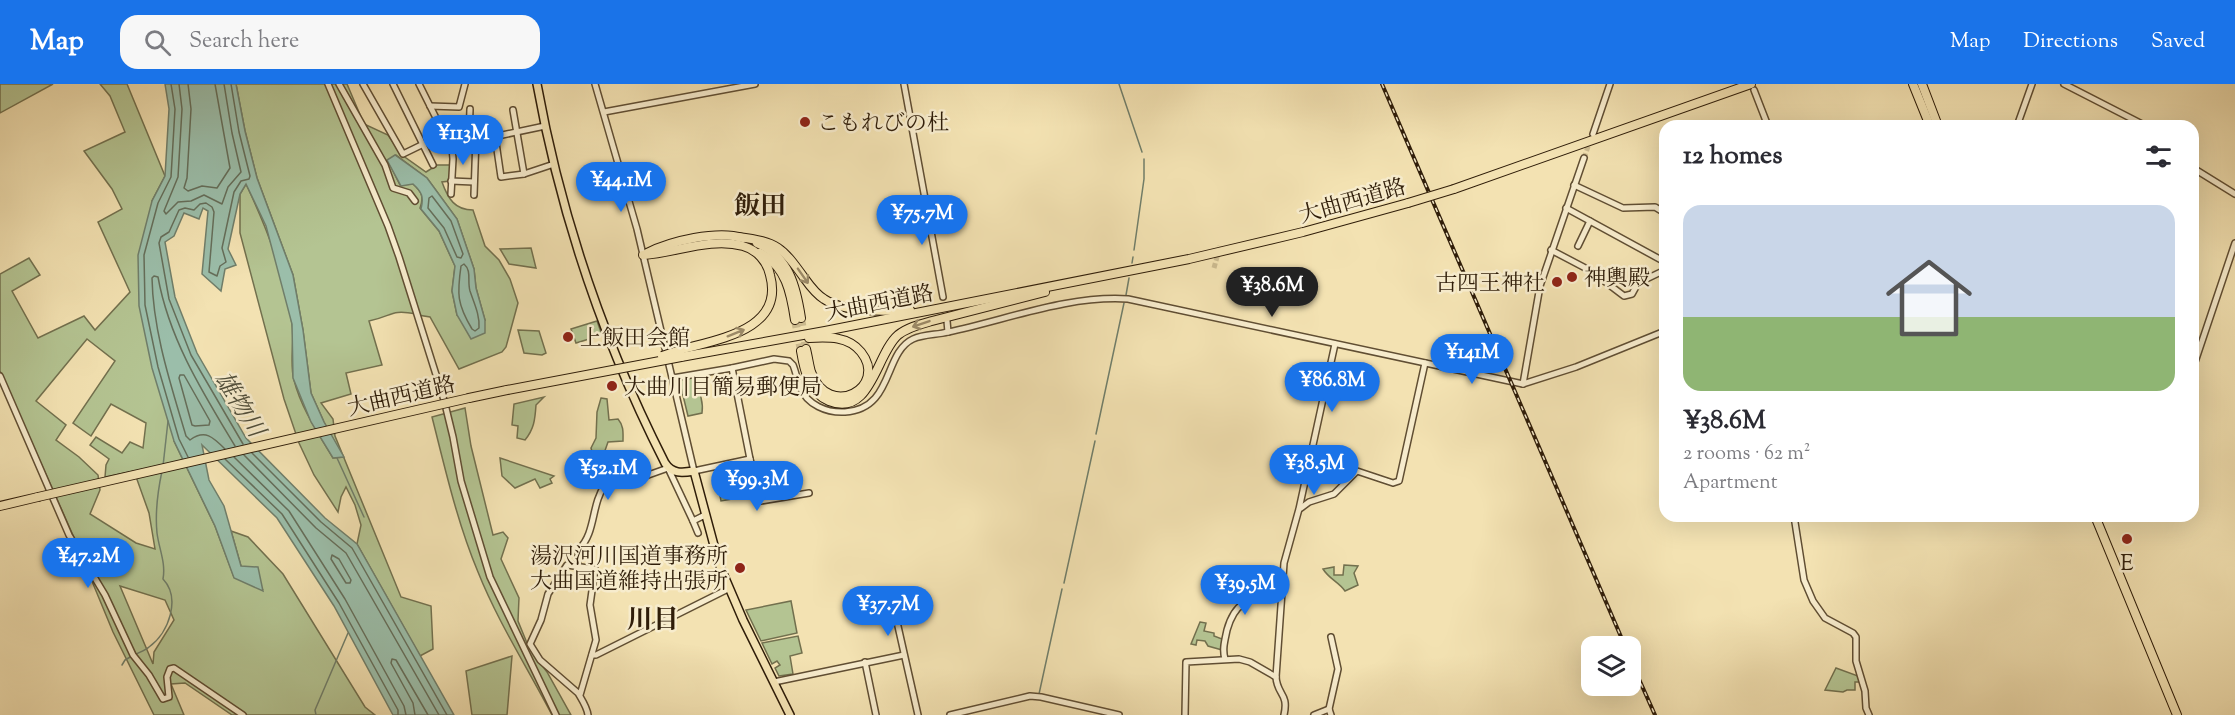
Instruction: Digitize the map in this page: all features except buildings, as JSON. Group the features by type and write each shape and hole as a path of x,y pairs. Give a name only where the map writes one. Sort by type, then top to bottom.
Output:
{"highway":[{"path":"1912,84 1927,120"},
{"path":"1922,84 1936,120"},
{"name":"大曲西道路","path":"0,506 469,398 632,366 681,353 938,309 1140,269 1303,232 1454,189 1752,87"},
{"path":"643,255 662,246 695,238 738,237 763,240 785,252 815,292 824,300 841,306 888,311 938,309"},
{"path":"643,255 664,254 719,244 734,244 753,250 774,262 786,279 798,319 795,285 782,261 767,248 738,237"},
{"path":"681,353 750,327 767,311 771,293 771,276 762,258 753,250"},
{"path":"681,353 784,341 836,338 853,344 863,355 869,370 867,380 854,394 846,398 825,392 817,384 811,372 804,350 806,374 817,391 829,401 848,402 858,399 865,392 891,342 899,334 914,326 1140,269"},
{"path":"2097,522 2177,715"}],"main road":[{"path":"537,84 554,165 600,319 638,408 668,468 676,472 694,471 713,548 728,589 790,715"}],"street":[{"path":"328,84 399,257 444,400 460,481 486,568 552,708 558,715"},
{"path":"333,97 337,84"},
{"path":"337,84 385,165 393,188 409,193 415,201"},
{"path":"363,84 403,154 447,135 495,136 545,126"},
{"path":"393,84 433,165"},
{"path":"419,84 447,135 453,159 451,194"},
{"path":"430,106 459,107 465,84"},
{"path":"595,84 643,255 694,471 750,459"},
{"path":"604,112 755,84"},
{"path":"904,84 943,297"},
{"path":"1593,134 1610,84"},
{"path":"2019,120 2032,84"},
{"path":"2064,84 2134,120"},
{"path":"1752,87 1766,120"},
{"path":"470,109 474,195"},
{"path":"513,110 524,174"},
{"path":"495,136 501,177 524,174 554,165"},
{"path":"1524,384 1536,299 1584,158"},
{"path":"2199,172 2235,194"},
{"path":"452,181 474,182"},
{"path":"1574,185 1623,208 1654,207 1659,210"},
{"path":"1566,208 1659,259"},
{"path":"1578,246 1590,221"},
{"path":"2199,350 2235,243"},
{"path":"1551,250 1591,271 1624,296 1632,294 1637,284 1659,273"},
{"path":"673,378 774,359 789,362 796,371 800,388 809,400 829,411 849,412 861,409 874,400 906,343 921,336 948,332 1039,310 1108,298 1128,299 1524,384 1576,367 1659,333"},
{"path":"947,321 948,332"},
{"path":"1284,715 1286,700 1276,677 1284,563 1299,509 1335,344"},
{"path":"1299,509 1309,502 1334,494 1358,471 1393,483 1399,481 1425,363"},
{"path":"732,368 761,501 809,493"},
{"path":"0,376 69,535 105,595 134,655 163,699 169,697 166,677 170,669 174,668 243,715"},
{"path":"577,566 579,549 586,543 595,504 603,487 637,479 668,468 698,533"},
{"path":"693,520 705,515"},
{"path":"1795,522 1804,580 1813,601 1826,619 1853,633 1856,637 1856,661 1865,691 1868,715"},
{"path":"580,695 592,655 596,631 590,599 595,569 567,565 548,594 541,620 530,644 540,660 580,695 588,715"},
{"path":"592,655 728,589"},
{"path":"1226,659 1225,640 1230,619 1236,608 1246,601 1282,593"},
{"path":"895,613 918,715"},
{"path":"1314,715 1330,712 1338,669 1331,637"},
{"path":"774,682 904,655"},
{"path":"1185,715 1186,662 1245,660 1276,677"},
{"path":"866,662 876,715"},
{"path":"950,715 1030,696 1119,715"},
{"path":"988,707 989,715"}],"shaded area":[{"path":"0,84 53,84 0,113"},
{"path":"100,84 127,84 165,176 152,201 174,441 215,526 234,577 263,590 241,566 231,531 248,537 283,574 365,707 375,715 232,715 185,683 171,684 184,715 154,715 113,632 0,371 0,274 29,258 40,275 12,291 38,338 84,316 95,330 130,292 98,222 122,209 112,189 84,151 125,132 110,96","holes":["87,339 115,361 73,423 91,436 111,404 146,423 143,448 130,442 122,453 96,437 90,445 109,459 105,477 134,471 149,513 155,549 136,543 90,514 100,490 98,475 56,440 66,425 36,401","120,586 165,600 174,620 154,652 153,664"]},
{"path":"236,84 347,84 364,124 388,135 402,155 426,172 437,165 451,165 450,181 442,182 447,194 457,206 473,210 485,246 499,260 510,279 518,303 506,347 502,352 459,369 430,317 418,315 385,219 416,314 396,313 369,321 382,365 346,373 351,394 321,403 333,419 335,436 401,597 431,606 433,649 420,656 357,544 361,525 346,487 338,512 314,475 299,443 284,399 240,233 240,194 246,184 268,234 285,288 292,324 292,366 297,390 310,420 333,458 343,457 311,393 293,275 257,178","holes":["396,155 427,178 457,219 474,269 476,288 485,320 457,315 452,291 455,266 439,231 420,208 422,201 420,192 413,184 400,185 388,161"]},
{"path":"531,248 536,268 509,264 500,249"},
{"path":"597,321 602,335 576,343 571,329"},
{"path":"518,330 539,331 546,353 542,355 524,353"},
{"path":"693,376 699,390 702,413 688,416 679,379"},
{"path":"544,397 536,405 534,424 528,436 525,440 517,438 518,426 512,425 514,404"},
{"path":"601,398 607,399 609,420 618,419 620,422 623,441 608,442 601,462 594,459 591,448 596,438 597,412"},
{"path":"465,408 471,446 493,535 503,532 508,538 501,559 519,598 518,621 529,648 547,672 571,715 552,715 494,609 464,534 432,417"},
{"path":"500,458 554,476 550,479 552,483 540,488 535,479 515,488 502,476"},
{"path":"727,468 733,499 721,501 715,470"},
{"path":"1344,565 1358,566 1354,573 1358,585 1345,591 1323,569 1334,567 1334,575 1343,575"},
{"path":"791,601 797,633 761,641 746,610"},
{"path":"1200,622 1206,623 1204,631 1214,633 1214,636 1222,639 1222,650 1208,646 1205,641 1197,640 1196,645 1191,644"},
{"path":"798,636 802,653 790,656 793,674 779,676 775,668 780,665 777,661 772,664 762,643"},
{"path":"512,656 507,715 472,715 466,671"},
{"path":"1836,668 1858,676 1860,682 1855,682 1855,690 1843,692 1825,690"}],"water":[{"path":"165,84 236,84 257,178 293,275 311,393 344,457 333,458 311,422 293,378 292,324 266,226 246,184 240,194 228,249 236,265 225,269 221,291 202,274 208,211 203,208 199,219 184,213 174,236 165,242 175,297 197,353 246,438 325,518 357,544 454,715 393,715 334,606 277,518 202,445 209,480 224,506 241,566 258,567 263,591 234,578 215,526 174,441 152,368 139,306 138,255 152,201 165,176 169,109"},
{"path":"395,155 427,178 457,219 474,269 476,288 485,320 485,333 471,339 457,315 452,291 455,266 439,231 421,209 420,192 413,184 401,186 387,160"}],"waterway":[{"path":"1119,84 1142,152"},
{"path":"1134,250 1144,179 1144,159"},
{"path":"1132,263 1133,257"},
{"path":"1126,295 1129,278"},
{"path":"1096,434 1124,303"},
{"path":"163,466 168,421"},
{"path":"1064,583 1095,441"},
{"path":"337,458 364,517"},
{"path":"136,654 148,648 162,633 172,605 168,587 163,579 163,562 157,533 157,502 162,471"},
{"path":"1039,694 1062,589"},
{"path":"316,715 315,710 348,633"},
{"path":"122,665 132,656"}],"tunnel":[{"path":"1584,158 1590,141"},
{"path":"1214,268 1220,246"},
{"path":"801,318 806,349"},
{"path":"795,320 801,351"}],"railway":[{"path":"1382,84 1621,636"},
{"path":"1641,684 1655,715"}],"place":[{"name":"こもれびの杜","path":"805,122"},
{"name":"神輿殿","path":"1572,277"},
{"name":"古四王神社","path":"1557,282"},
{"name":"上飯田会館","path":"568,337"},
{"name":"大曲川目簡易郵便局","path":"612,386"},
{"name":"E","path":"2127,539"},
{"name":"湯沢河川国道事務所 大曲国道維持出張所","path":"740,568"}],"district":[{"name":"飯田","path":"760,205"},
{"name":"川目","path":"653,619"}],"water label":[{"name":"雄物川","path":"240,404"}]}
